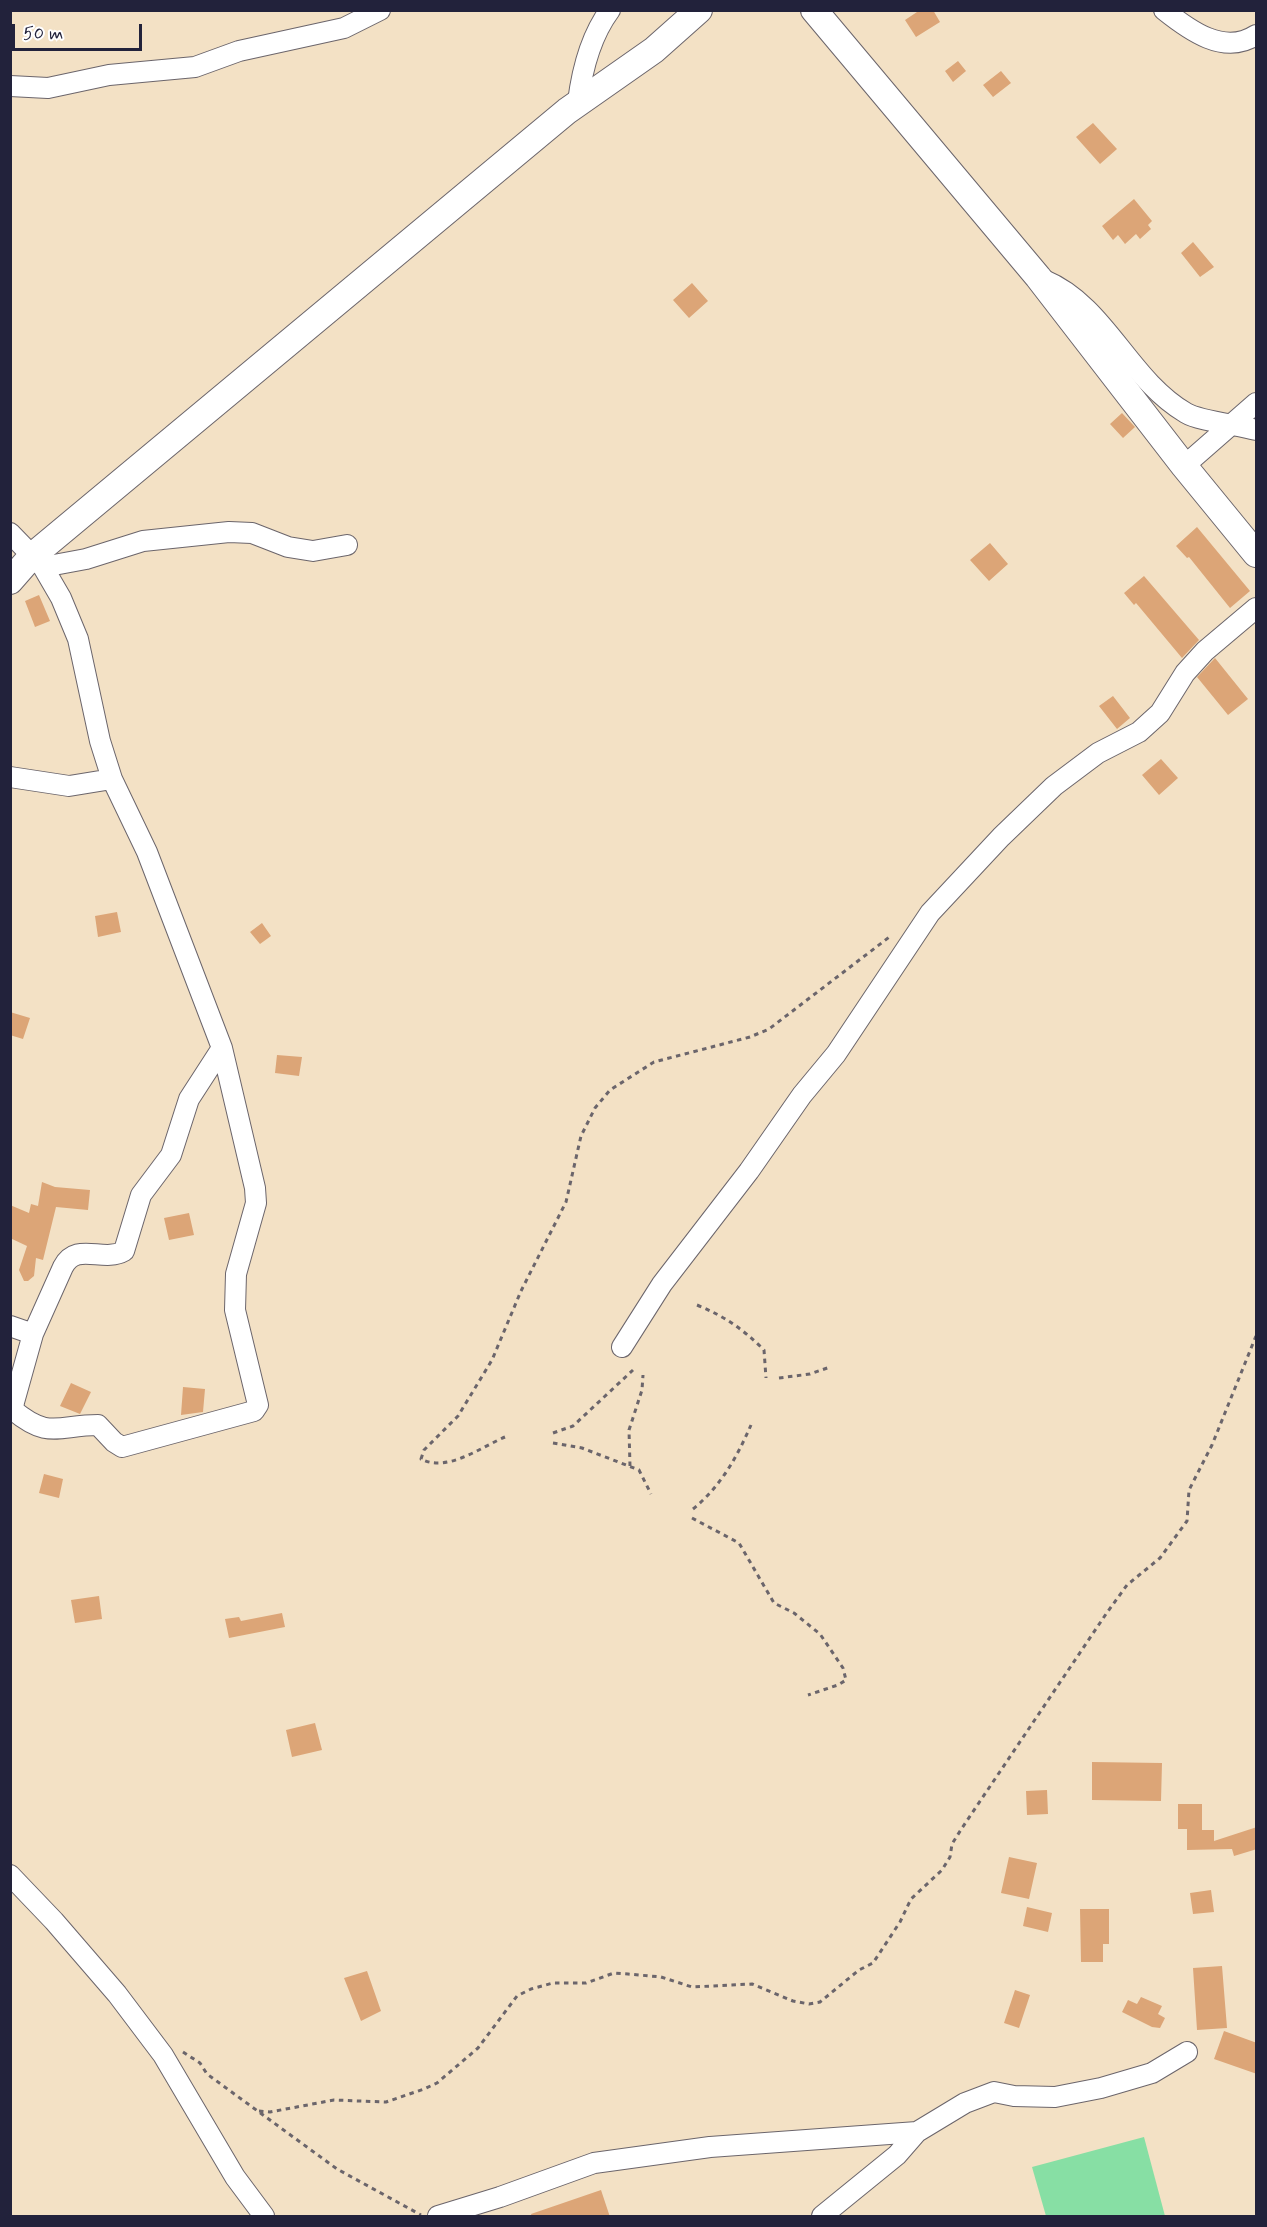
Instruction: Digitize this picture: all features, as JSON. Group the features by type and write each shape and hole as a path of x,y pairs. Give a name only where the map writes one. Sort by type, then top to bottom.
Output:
{"street":[{"path":"10,86 48,88 109,75 195,67 239,51 344,28 380,10"},
{"path":"578,102 582,76 590,50 610,10"},
{"path":"10,581 37,562 578,102 654,50 699,10"},
{"path":"814,10 1038,277 1184,466 1257,554"},
{"path":"1164,10 1194,34 1219,42 1247,41 1257,35"},
{"path":"1038,277 1055,284 1082,304 1099,321 1129,362 1163,398 1188,415 1257,430"},
{"path":"1184,466 1231,423 1257,403"},
{"path":"37,562 86,559 143,541 229,532 252,533 288,547 312,551 347,545"},
{"path":"10,533 37,562 62,598 78,639 100,741 112,779 147,852 222,1048 255,1188 256,1203 236,1275 234,1310 258,1405 254,1411 122,1447 98,1425 80,1425 62,1430 35,1427 13,1410 33,1334 67,1258 75,1253 116,1256 124,1251 141,1195 171,1155 189,1099 222,1048"},
{"path":"622,1347 662,1284 749,1171 801,1095 836,1054 930,914 993,844 1054,786 1098,753 1139,732 1160,713 1185,673 1205,651 1257,608"},
{"path":"10,777 69,786 112,779"},
{"path":"10,1326 33,1334"},
{"path":"10,1875 61,1929 161,2051 235,2177 264,2217"},
{"path":"822,2217 897,2155 917,2132 965,2103 994,2092 1014,2096 1055,2097 1101,2088 1152,2073 1187,2052"},
{"path":"438,2217 594,2163 710,2147 917,2132"}],"path":[{"path":"505,1437 453,1460 431,1464 421,1459 424,1450 458,1416 492,1360 521,1291 566,1202 581,1136 595,1108 610,1090 654,1062 750,1037 769,1029 901,928"},
{"path":"697,1305 743,1328 764,1350 766,1378"},
{"path":"259,2111 270,2112 333,2100 386,2102 424,2089 437,2083 478,2048 517,1996 531,1989 553,1983 586,1983 614,1973 661,1977 692,1987 752,1984 809,2004 829,1997 859,1970 873,1963 900,1922 910,1899 942,1870 950,1857 952,1844 1106,1614 1127,1585 1160,1558 1187,1521 1189,1490 1212,1445 1257,1336"},
{"path":"779,1378 810,1374 830,1367"},
{"path":"553,1433 573,1426 633,1370"},
{"path":"630,1466 628,1430 642,1390 643,1375"},
{"path":"693,1509 706,1498 730,1467 751,1425"},
{"path":"553,1443 582,1448 639,1470 651,1494"},
{"path":"692,1518 739,1543 774,1603 794,1613 820,1634 843,1668 846,1680 808,1695"},
{"path":"161,2051 186,2052 200,2063 207,2074 337,2169 425,2217"}],"green space":[{"path":"1144,2137 1165,2216 1046,2216 1032,2167"}],"building":[{"path":"920,10 933,10 940,22 916,37 905,20"},
{"path":"958,61 966,71 953,82 945,71"},
{"path":"1001,71 1011,83 993,97 983,85"},
{"path":"1093,123 1117,149 1100,164 1076,137"},
{"path":"1134,199 1152,221 1148,225 1151,229 1140,239 1136,234 1125,244 1118,235 1113,240 1102,226"},
{"path":"1193,242 1214,267 1200,277 1181,253"},
{"path":"692,283 708,301 689,318 673,300"},
{"path":"1122,413 1135,427 1123,438 1110,424"},
{"path":"1197,527 1250,591 1230,608 1189,557 1187,558 1176,546"},
{"path":"990,543 1008,564 989,581 970,560"},
{"path":"1144,576 1199,640 1182,658 1136,603 1134,605 1124,593"},
{"path":"39,595 50,621 35,627 25,601"},
{"path":"1215,658 1248,699 1228,715 1197,677"},
{"path":"1113,696 1130,718 1117,729 1099,706"},
{"path":"1161,759 1178,778 1159,795 1142,775"},
{"path":"117,912 121,932 98,937 95,916"},
{"path":"262,923 271,936 260,944 250,932"},
{"path":"10,1012 30,1018 23,1039 10,1035"},
{"path":"277,1055 302,1057 299,1076 275,1073"},
{"path":"42,1182 55,1187 90,1190 88,1210 56,1207 43,1260 36,1258 34,1276 24,1281 19,1270 27,1246 10,1238 10,1205 29,1213 31,1204 38,1206"},
{"path":"189,1213 194,1235 169,1240 164,1218"},
{"path":"71,1383 91,1392 80,1414 60,1406"},
{"path":"183,1387 205,1389 203,1412 181,1415"},
{"path":"44,1474 63,1479 59,1498 39,1493"},
{"path":"99,1596 102,1619 75,1623 71,1600"},
{"path":"282,1613 285,1627 229,1638 225,1619 239,1617 241,1621"},
{"path":"315,1723 322,1750 292,1757 286,1730"},
{"path":"1092,1762 1162,1763 1161,1801 1092,1800"},
{"path":"1047,1790 1048,1814 1027,1815 1026,1791"},
{"path":"1178,1804 1202,1804 1202,1830 1214,1830 1214,1841 1257,1827 1257,1849 1234,1856 1232,1849 1187,1850 1187,1829 1178,1829"},
{"path":"1009,1857 1037,1863 1029,1899 1001,1893"},
{"path":"1211,1890 1214,1912 1193,1914 1190,1893"},
{"path":"1027,1907 1052,1913 1048,1932 1023,1926"},
{"path":"1080,1909 1109,1909 1109,1944 1103,1944 1103,1962 1081,1962"},
{"path":"1222,1966 1227,2028 1197,2030 1193,1968"},
{"path":"367,1971 381,2011 361,2021 344,1978"},
{"path":"1015,1990 1030,1995 1019,2028 1004,2023"},
{"path":"1141,1997 1162,2006 1158,2014 1165,2018 1160,2028 1152,2027 1122,2012 1128,2000 1137,2004"},
{"path":"1224,2031 1257,2043 1257,2074 1214,2059"},
{"path":"601,2190 610,2217 532,2217 531,2214"}]}
